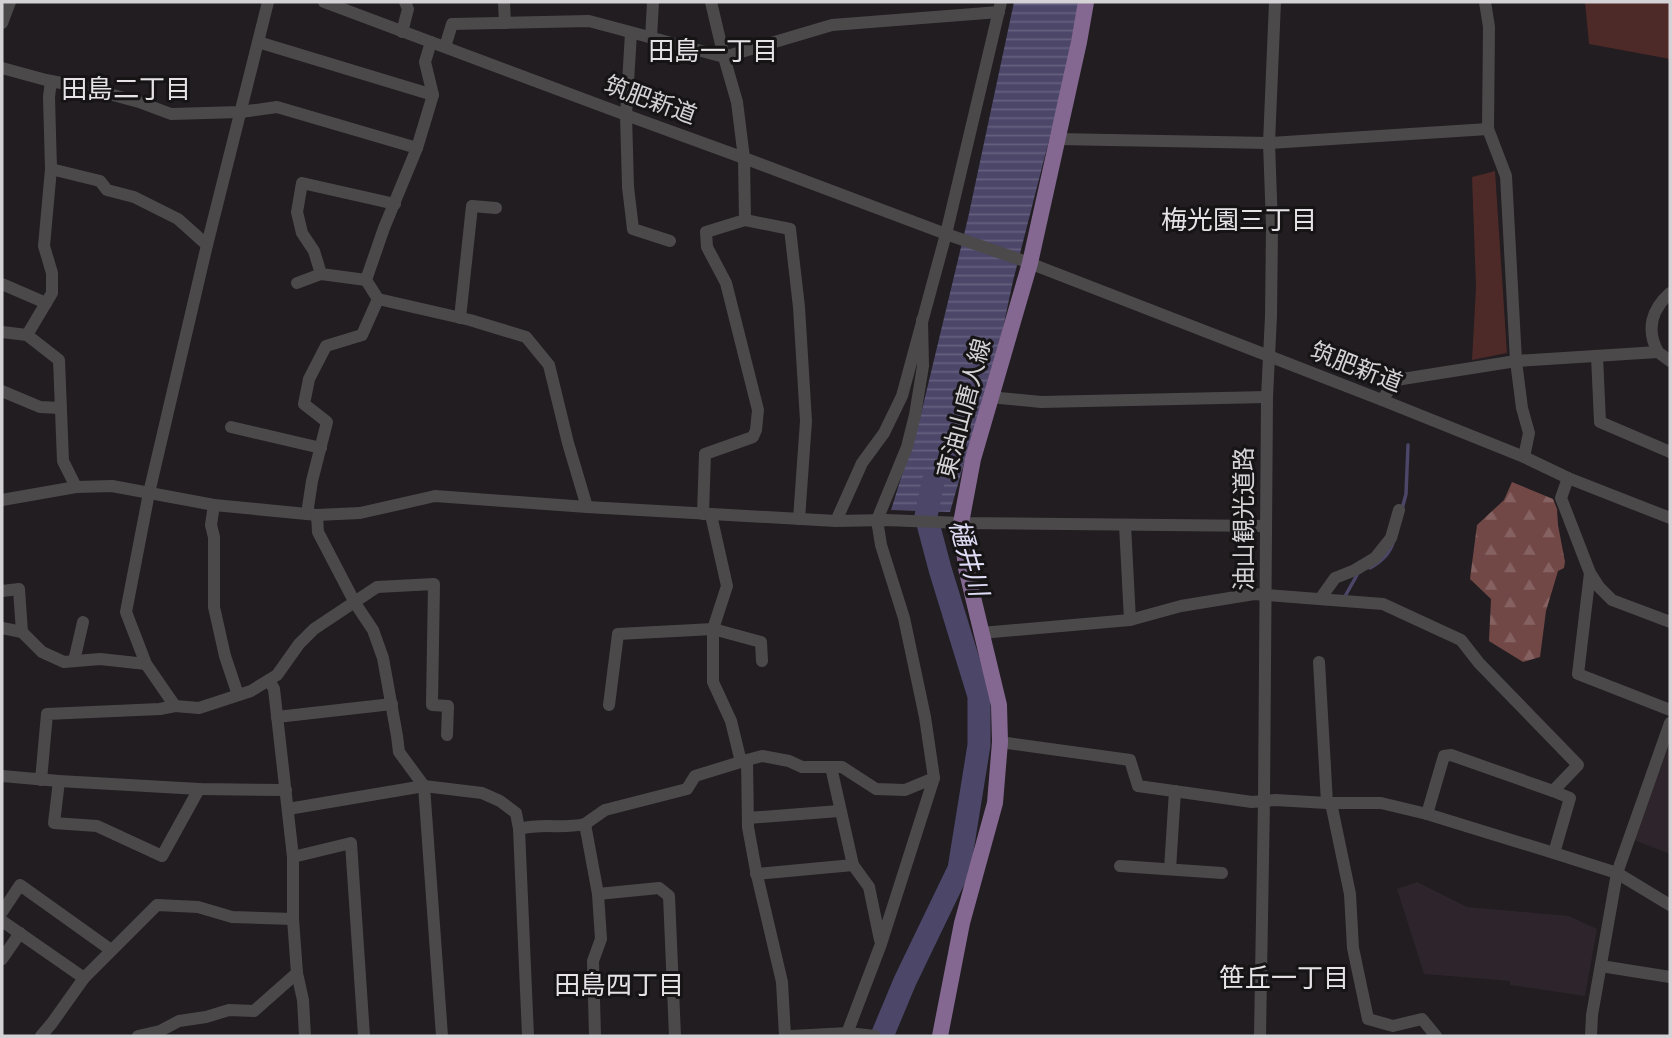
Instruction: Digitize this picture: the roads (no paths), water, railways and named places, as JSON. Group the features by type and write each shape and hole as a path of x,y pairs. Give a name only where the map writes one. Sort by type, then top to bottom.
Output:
{"main road":[{"name":"東油山唐人線","path":"940,1036 961,923 995,803 1000,742 999,705 955,523 1027,262 1089,2"}],"street":[{"path":"2,23 10,2"},
{"path":"176,706 146,664 126,612 149,493 268,2"},
{"name":"筑肥新道","path":"324,2 1027,262 1382,400 1670,518"},
{"path":"402,32 408,9 405,2"},
{"path":"504,2 505,23"},
{"path":"651,38 653,2"},
{"path":"711,2 737,102 744,158 745,220"},
{"name":"油山観光道路","path":"1260,1036 1265,526 1272,226 1269,143 1275,2"},
{"path":"1485,2 1489,27 1488,129 1506,176 1516,361 1522,408 1529,433 1524,457"},
{"path":"444,47 452,24 589,21 724,57 832,25 1000,7 946,234 902,396 884,433 862,463 836,521"},
{"path":"631,33 625,115 633,229 670,241"},
{"path":"258,42 433,95"},
{"path":"366,280 417,148 433,95 425,62 431,42"},
{"path":"2,68 139,102 171,114 241,112 277,107 417,148"},
{"path":"27,335 52,293 52,273 44,246 51,169 51,81"},
{"path":"1057,139 1269,143 1488,129"},
{"path":"51,169 100,181 107,190 134,197 178,219 207,245"},
{"path":"321,274 314,251 302,233 297,212 302,183 395,204"},
{"path":"460,318 472,206 496,208"},
{"path":"785,1036 782,982 756,874 748,827 744,761 731,721 713,682 713,629 727,586 707,515 705,454 752,437 756,430 758,410 726,284 707,247 706,232 745,220 790,229 799,307 806,421 799,519"},
{"path":"297,283 321,274 366,280"},
{"path":"366,280 378,299 526,337 549,365 587,508"},
{"path":"2,284 46,303"},
{"path":"1670,293 1654,313 1651,333 1658,352 1670,361"},
{"path":"378,299 362,335 326,346 309,379 304,404 327,422 312,481 312,515 355,603 373,630 383,657 399,752 424,786 442,1036"},
{"path":"851,1034 934,778 925,717 904,618 881,545 881,520 907,447 915,415 923,366 922,320"},
{"path":"2,332 27,335 59,360 63,461 76,487"},
{"path":"1382,400 1396,380 1516,361 1658,352"},
{"path":"1597,356 1601,422 1670,452"},
{"path":"2,391 40,407 61,408"},
{"path":"991,395 1041,401 1267,397"},
{"path":"231,427 321,448"},
{"path":"1568,478 1562,498 1590,573 1599,587 1612,600 1670,622"},
{"path":"2,500 76,487 112,486 214,505 312,515 360,513 435,496 587,508 836,521 1265,526"},
{"path":"214,505 211,525 214,537 214,607 225,656 238,695"},
{"path":"1321,599 1335,578 1375,558 1391,538 1399,510"},
{"path":"1125,525 1130,620"},
{"path":"1590,573 1578,674 1670,710"},
{"path":"41,780 47,714 149,710 176,706 199,708 251,691 277,675 299,644 314,629 377,587 434,584 432,705 448,706 447,735"},
{"path":"2,591 19,589 23,632"},
{"path":"981,633 1130,620 1181,606 1254,594 1383,604 1461,640 1479,663 1578,765 1553,791"},
{"path":"74,661 83,622"},
{"path":"2,628 23,632 43,652 64,662 100,659 146,664"},
{"path":"608,705 618,634 713,629 761,642 762,661"},
{"path":"1319,662 1329,803 1350,894 1353,948 1368,1019 1393,1026 1422,1019 1436,1036"},
{"path":"269,680 274,689 293,857 293,919 305,1036"},
{"path":"277,717 392,704"},
{"path":"1591,1036 1592,1015 1617,873 1670,723"},
{"path":"1000,742 1130,760 1138,786 1252,802 1275,800 1381,803 1427,814 1617,873 1670,905"},
{"path":"1427,814 1444,756 1451,755 1570,797 1554,853"},
{"path":"519,829 534,825 570,827 585,824 605,810 687,789 695,776 762,756 789,761 802,767 842,767 876,789 905,790 934,778"},
{"path":"831,768 853,865 869,887 881,944"},
{"path":"2,776 199,789 286,790"},
{"path":"59,781 54,822 97,826 162,856 199,789"},
{"path":"288,809 424,786 482,793 500,801 516,813 519,829 528,1036"},
{"path":"1170,869 1175,791"},
{"path":"748,818 839,811"},
{"path":"585,824 598,894 601,939 593,961 595,1036"},
{"path":"293,857 351,843 364,1036"},
{"path":"756,874 853,865"},
{"path":"1120,866 1222,873"},
{"path":"2,912 20,885 111,950"},
{"path":"598,894 659,888 668,896 675,1036"},
{"path":"41,1036 84,978 157,905 198,907 232,918 293,919"},
{"path":"2,920 84,978"},
{"path":"2,959 20,933"},
{"path":"1601,966 1670,977"},
{"path":"138,1036 159,1031 179,1021 229,1010 254,1011 297,972"},
{"path":"791,1036 876,1036"}],"waterway":[{"path":"1402,509 1406,494 1408,445"},
{"name":"樋井川","path":"882,1036 905,981 959,869 979,745 979,696 926,516 933,482"},
{"path":"1370,568 1384,558 1393,543"},
{"path":"1344,598 1357,575"}],"district":[{"name":"田島一丁目","path":"713,52"},
{"name":"田島二丁目","path":"126,90"},
{"name":"梅光園三丁目","path":"1239,221"},
{"name":"笹丘一丁目","path":"1284,979"},
{"name":"田島四丁目","path":"619,986"}]}
